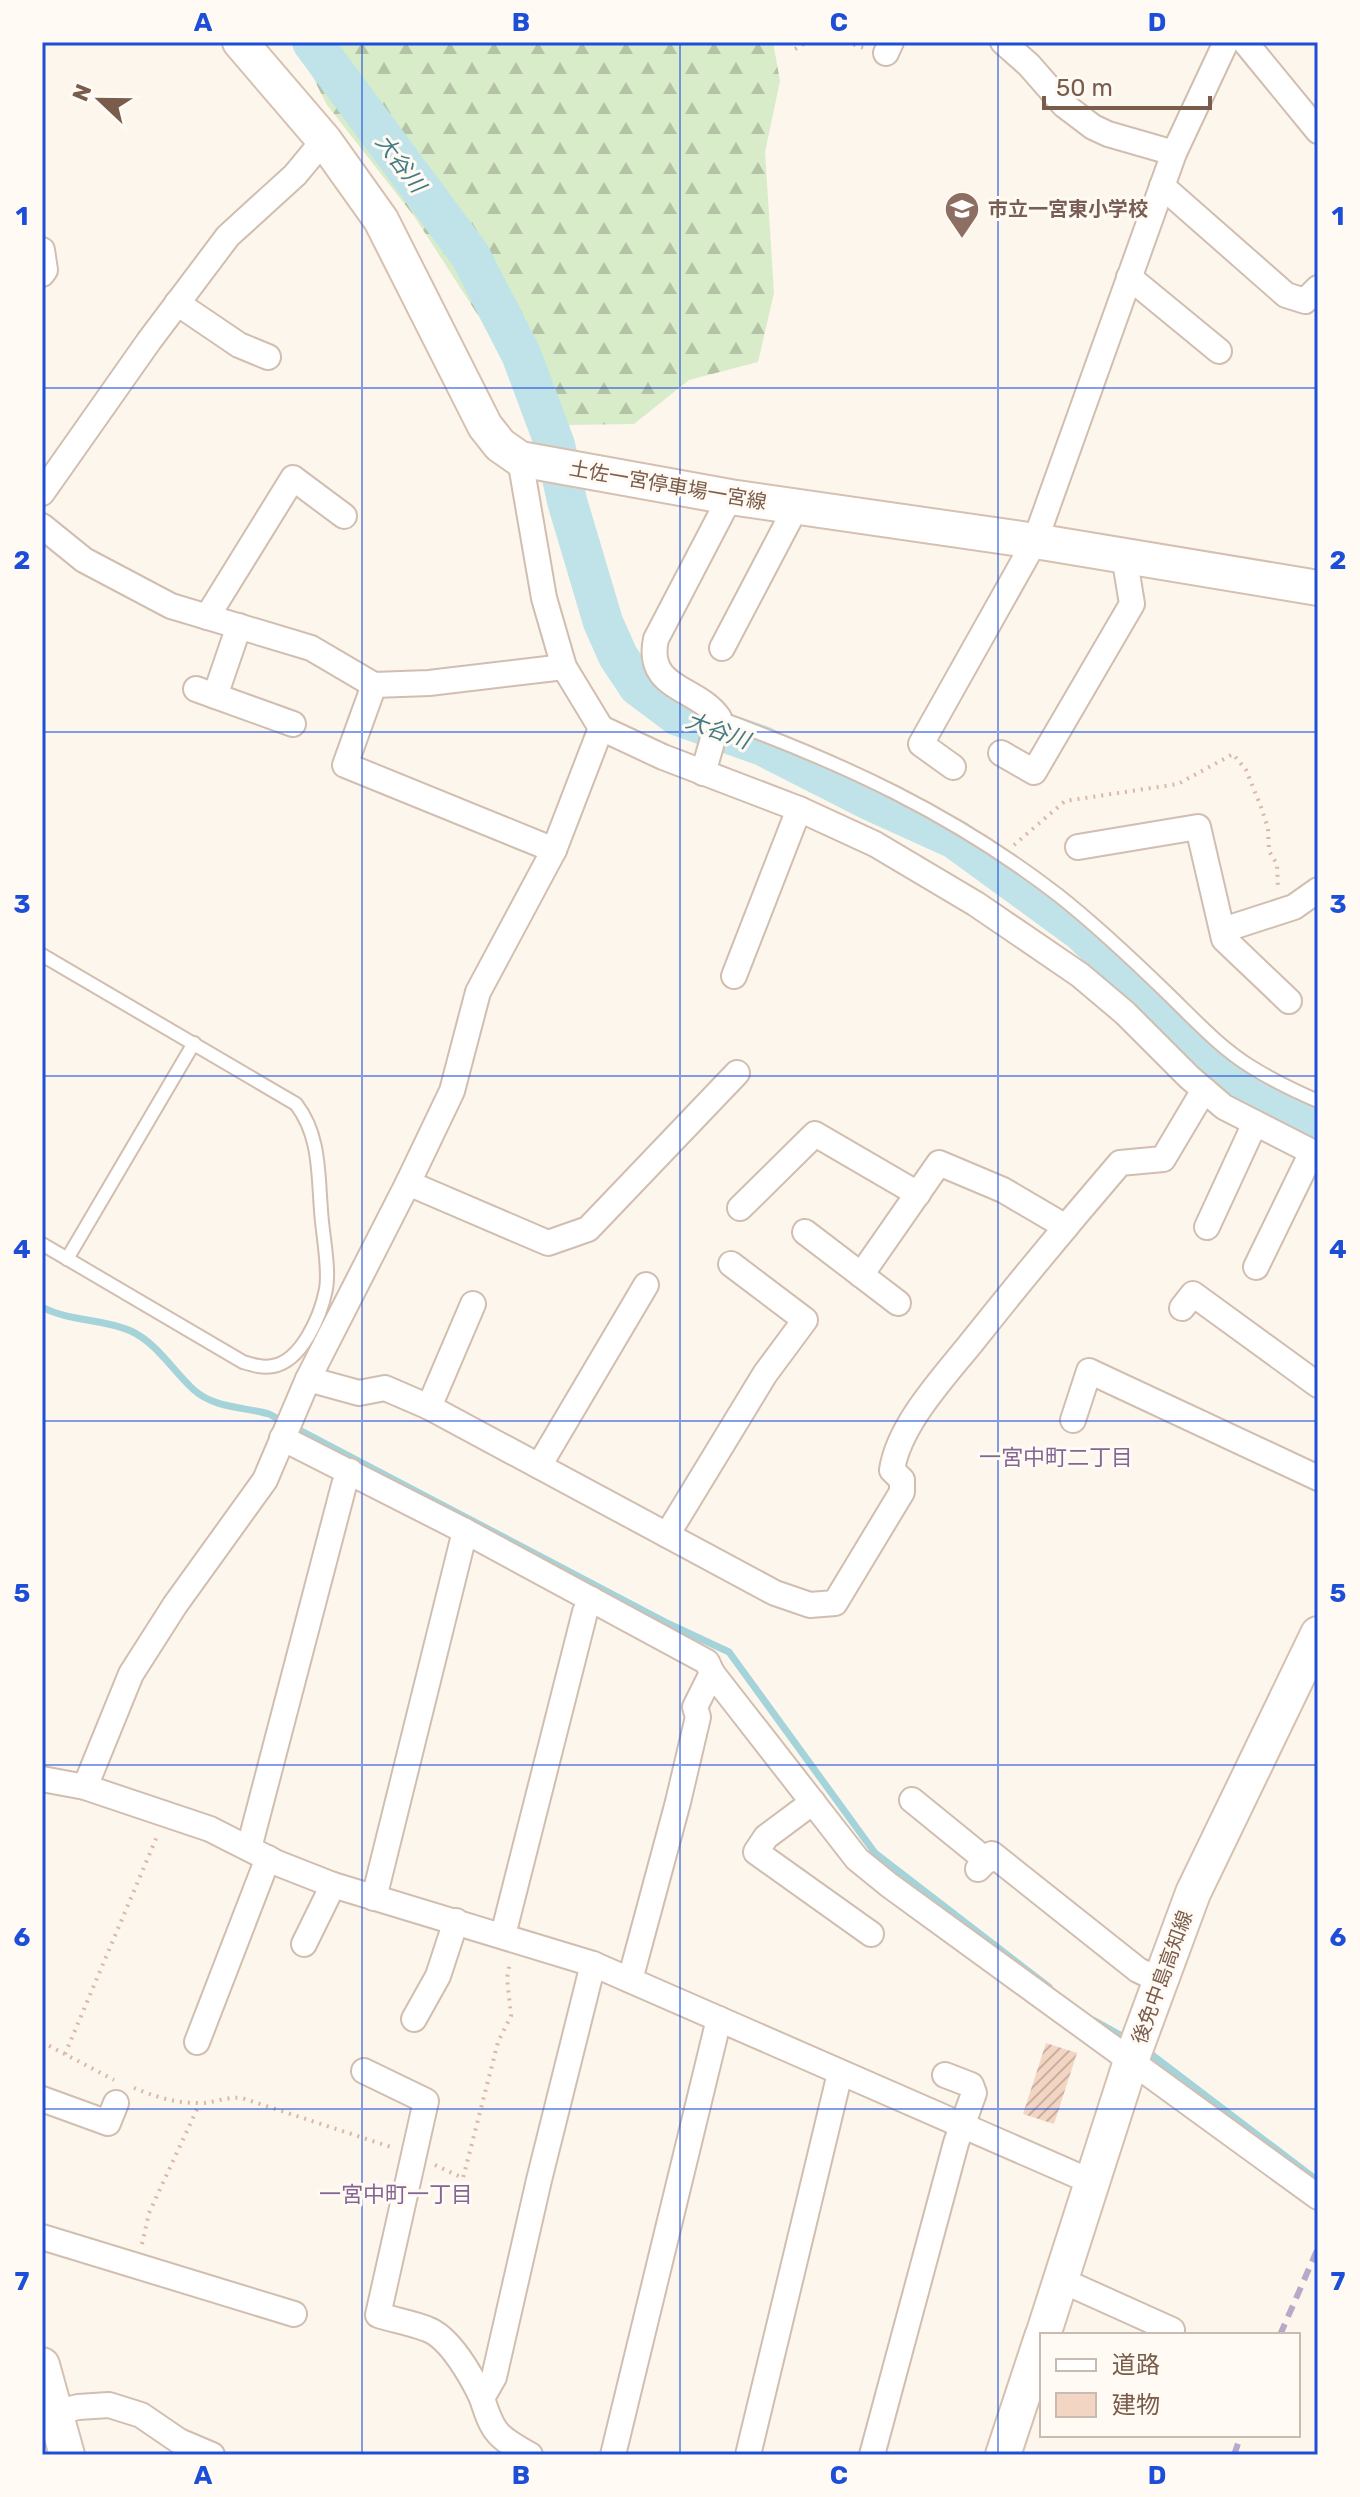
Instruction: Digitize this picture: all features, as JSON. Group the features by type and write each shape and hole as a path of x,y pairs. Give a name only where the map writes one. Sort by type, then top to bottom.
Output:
{"main road":[{"path":"240,42 324,140 381,220 485,426 500,445 521,459"},
{"name":"土佐一宮停車場一宮線","path":"521,459 730,497 1035,541 1318,588"},
{"name":"後免中島高知線","path":"1043,2333 1135,2049 1193,1893 1309,1676 1318,1634"},
{"name":"後免中島高知線","path":"1009,2453 1040,2343"},
{"path":"42,2365 49,2415 67,2455"}],"street":[{"path":"1003,42 1029,65 1064,105 1093,127 1174,153"},
{"path":"953,767 921,744 1035,541 1174,153 1226,42"},
{"path":"1245,42 1318,131"},
{"path":"42,493 228,236 295,175 324,140"},
{"path":"1162,186 1286,295 1305,301 1318,288"},
{"path":"42,250 45,270 42,274"},
{"path":"1129,277 1219,351"},
{"path":"177,303 239,345 268,357"},
{"path":"521,459 544,598 564,667 601,728 663,757 799,809 875,844 976,904 1056,956 1125,1013 1224,1107 1315,1153 1256,1267"},
{"path":"207,617 293,478 344,516"},
{"path":"703,773 719,718 712,707 669,682 657,669 653,655 656,639 730,497"},
{"path":"722,648 796,507"},
{"path":"42,526 84,560 171,606 311,648 374,685 429,683 564,667"},
{"path":"1001,753 1034,772 1132,604 1124,555"},
{"path":"239,626 206,692 293,724"},
{"path":"374,685 345,765 554,850"},
{"path":"85,1787 131,1674 175,1605 265,1480 308,1379 452,1091 478,992 554,850 601,728"},
{"path":"734,976 799,809"},
{"path":"1078,847 1198,827 1224,939 1289,1001"},
{"path":"1223,930 1313,903"},
{"path":"408,1183 548,1243 588,1229 737,1073"},
{"path":"308,1379 359,1393 385,1388 429,1407 775,1593 810,1605 835,1603 902,1492 902,1480 892,1470 894,1454 925,1402 1120,1163 1163,1159 1204,1090"},
{"path":"1207,1227 1255,1123"},
{"path":"740,1208 815,1134 918,1194"},
{"path":"861,1275 939,1163 1003,1190 1066,1227"},
{"path":"805,1232 898,1303"},
{"path":"667,1535 765,1374 805,1320 731,1264"},
{"path":"539,1466 646,1285"},
{"path":"1182,1308 1193,1294 1318,1385"},
{"path":"429,1407 473,1304"},
{"path":"1073,1420 1089,1371 1318,1478"},
{"path":"286,1430 350,1471 707,1662 712,1673 857,1859 889,1885 1135,2049 1318,2197"},
{"path":"197,2042 259,1853 344,1485 350,1471"},
{"path":"374,1898 465,1531"},
{"path":"509,1937 585,1612 591,1599"},
{"path":"630,1980 678,1802 698,1717 695,1707 712,1673"},
{"path":"42,1779 85,1787 210,1829 333,1885 593,1964 1092,2182"},
{"path":"912,1800 982,1865 992,1854 1138,1970 1159,1980"},
{"path":"813,1802 766,1837 756,1852 871,1934"},
{"path":"304,1944 333,1885"},
{"path":"414,2019 438,1976 456,1921"},
{"path":"482,2398 494,2377 593,1964"},
{"path":"613,2455 719,2019"},
{"path":"364,2071 426,2101 378,2315 431,2330 452,2350 473,2379 491,2426 499,2435 530,2455"},
{"path":"748,2455 840,2073"},
{"path":"872,2455 956,2143 974,2093 971,2085 945,2075"},
{"path":"42,2099 108,2123 122,2091"},
{"path":"42,2237 294,2314"},
{"path":"1061,2280 1172,2330"},
{"path":"49,2415 94,2405 125,2409 141,2415 179,2441 212,2455"}],"lane":[{"path":"719,718 868,777 998,851 1104,933 1212,1037 1251,1067 1285,1087 1318,1101"},
{"path":"42,955 296,1104 307,1119 315,1142 327,1287 316,1324 304,1344 276,1366 260,1367 243,1362 42,1244"},
{"path":"67,1259 194,1043"}],"path":[{"path":"795,49 807,42"},
{"path":"65,2054 167,1814"},
{"path":"42,2042 122,2091 199,2104 231,2097 242,2098 414,2155 463,2178 498,2042 511,2016 507,1978 509,1937"},
{"path":"137,2266 149,2213 199,2104"}],"green space":[{"path":"295,42 773,42 780,81 765,152 774,293 758,362 689,380 634,424 564,425 516,374 414,216 327,105"}],"building":[{"path":"1046,2043 1077,2053 1054,2124 1023,2114"}],"waterway":[{"name":"大谷川","path":"312,42 470,255 521,354 555,445 567,501 603,622 618,656 638,686 678,716 763,746 955,839 1081,931 1242,1085 1268,1103 1318,1126"},
{"path":"42,1307 109,1324 141,1336 202,1396 220,1404 269,1414 669,1624 729,1652 875,1853 1049,1987"},
{"path":"1095,2021 1129,2040"},
{"path":"1147,2051 1318,2181"}],"railway":[{"path":"1281,2333 1318,2248"},
{"path":"1234,2455 1240,2437"}],"place":[{"name":"市立一宮東小学校","path":"962,240"}],"district":[{"name":"一宮中町二丁目","path":"1056,1457"},
{"name":"一宮中町一丁目","path":"396,2194"}]}
